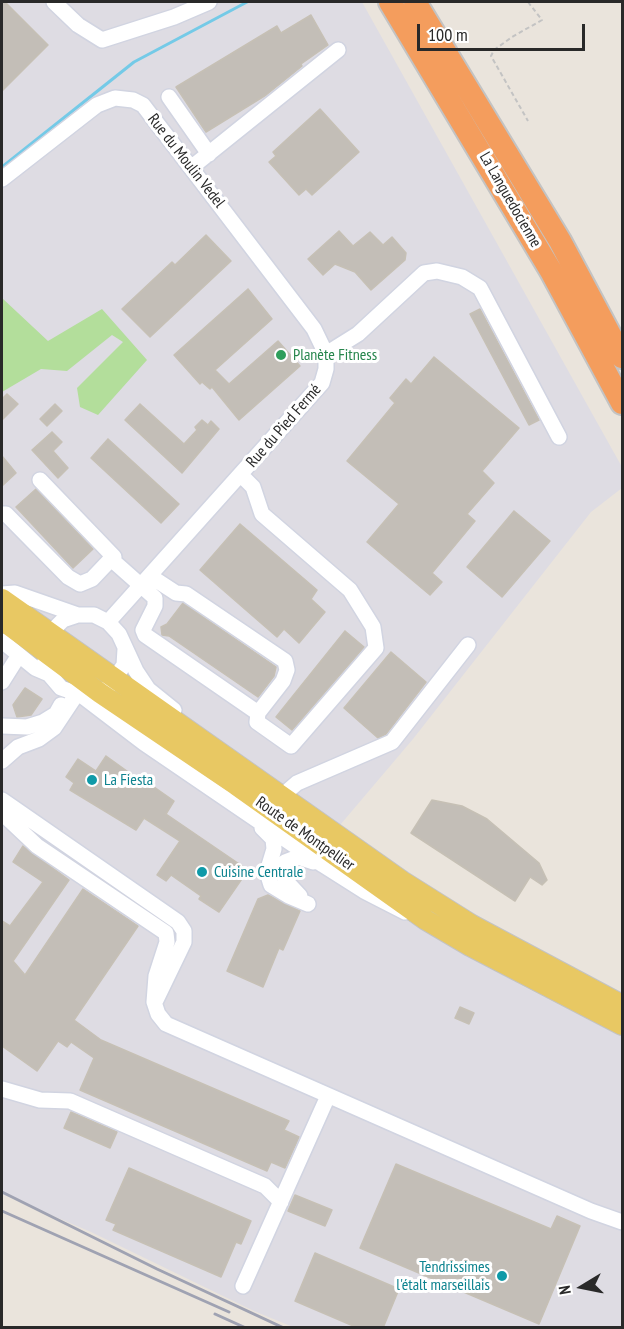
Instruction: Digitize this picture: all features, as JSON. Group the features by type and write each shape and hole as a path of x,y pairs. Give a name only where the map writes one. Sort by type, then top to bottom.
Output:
{"highway":[{"name":"La Languedocienne","path":"390,2 551,271 622,404"},
{"name":"La Languedocienne","path":"415,2 560,241 622,357"}],"main road":[{"name":"Route de Montpellier","path":"2,596 47,643 82,694 426,920 542,985 622,1025"},
{"name":"Route de Montpellier","path":"2,620 116,680 402,881 471,926 622,1005"}],"street":[{"path":"54,2 78,25 102,40 174,17 210,2"},
{"path":"192,167 338,50"},
{"path":"169,97 209,154"},
{"name":"Rue du Moulin Vedel","path":"2,179 97,105 115,98 133,100 143,105 314,329 326,354"},
{"path":"326,354 358,334 421,274 434,271 462,277 472,281 485,296 560,437"},
{"name":"Rue du Pied Fermé","path":"108,622 322,383 326,369 326,354"},
{"path":"111,559 145,581 176,593 186,594 285,661 287,669 283,681 258,713 257,722 291,746 376,648 373,627 350,590 261,514 253,487 241,476"},
{"path":"2,514 6,514 68,577 80,584 92,579 114,556 40,480"},
{"path":"145,581 155,598 155,606 143,630 145,636 258,713"},
{"path":"2,596 29,606 75,616 94,615 108,622 119,633 125,649 148,689 240,758 252,775"},
{"path":"49,674 47,643 63,620 75,616"},
{"path":"2,641 49,674 61,688 82,694 144,743 323,865 392,907 426,920"},
{"path":"282,796 297,783 392,742 468,645"},
{"path":"2,726 27,727 43,722 82,694 116,680 124,665 125,649"},
{"path":"2,682 19,655"},
{"path":"2,761 18,747 39,739 54,728 82,694"},
{"path":"2,800 23,824"},
{"path":"239,809 273,839 274,849 267,872 271,885 289,897 308,904 282,874 285,862 298,857 323,865"},
{"path":"2,813 178,922 184,931 184,942 154,1002 158,1014 166,1024 591,1211 622,1222"},
{"path":"2,1089 40,1100 70,1101 265,1186 281,1202"},
{"path":"243,1286 328,1096"}],"path":[{"path":"528,2 542,20 512,37 494,50 491,56 528,121"}],"shaded area":[{"path":"2,2 362,2 622,467 622,488 591,512 413,739 307,864 526,988 622,1037 622,1327 293,1327 254,1311 91,1232 2,1194"}],"green space":[{"path":"2,298 48,341 102,309 147,360 98,415 80,407 77,388 123,342 112,335 67,371 41,369 2,392"}],"building":[{"path":"2,2 5,2 48,45 2,91"},
{"path":"311,15 328,45 301,64 302,66 266,95 206,132 176,87 277,26 281,33"},
{"path":"320,109 359,152 312,195 306,189 299,195 269,162 276,156 273,152"},
{"path":"339,231 353,246 370,232 383,245 392,237 406,253 405,260 371,290 355,272 335,264 323,275 308,259"},
{"path":"206,235 231,261 150,337 122,309 172,262 175,265"},
{"path":"248,289 272,319 215,370 229,384 278,341 300,366 239,420 212,387 210,389 202,382 200,384 174,355"},
{"path":"480,309 539,420 529,425 470,314"},
{"path":"434,357 519,428 482,471 494,483 467,514 475,521 432,573 442,582 430,595 367,542 399,504 347,461 395,403 390,398 406,379 411,384"},
{"path":"7,394 18,404 2,420 2,399"},
{"path":"55,404 62,411 47,426 40,419"},
{"path":"140,404 184,444 197,430 195,427 202,420 208,425 211,421 219,429 182,473 125,420"},
{"path":"52,432 62,442 53,451 68,468 58,478 32,450"},
{"path":"108,439 179,504 161,523 91,458"},
{"path":"2,456 16,473 2,486"},
{"path":"36,489 93,549 73,568 16,507"},
{"path":"514,511 550,541 502,597 467,567"},
{"path":"240,524 317,590 311,599 325,612 299,643 284,629 277,637 200,570"},
{"path":"183,603 276,667 274,676 258,697 169,636 162,635 161,627 167,624"},
{"path":"345,631 364,647 292,730 276,717"},
{"path":"391,652 426,682 386,734 378,738 344,708"},
{"path":"25,688 42,699 31,715 17,717 13,705"},
{"path":"106,756 145,784 147,782 174,801 166,814 248,870 219,912 199,899 201,896 171,875 166,881 157,875 180,841 144,818 136,830 70,790 74,783 66,777 78,759 96,771"},
{"path":"432,800 462,806 487,819 539,863 547,880 542,885 530,877 515,901 411,833"},
{"path":"23,846 69,880 13,961 25,975 83,889 138,926 74,1020 101,1040 289,1121 284,1130 299,1137 285,1168 271,1162 267,1171 80,1090 94,1058 71,1042 67,1047 58,1041 37,1071 2,1046 2,921 10,926 43,882 13,862"},
{"path":"268,895 300,911 283,950 279,948 263,987 227,971 258,899"},
{"path":"460,1007 474,1013 469,1024 455,1018"},
{"path":"71,1112 117,1132 110,1148 64,1128"},
{"name":"Tendrissimes l'étalt marseillais","path":"396,1164 551,1229 557,1216 580,1226 539,1324 360,1248"},
{"path":"129,1168 251,1221 241,1244 236,1242 221,1277 113,1230 116,1224 106,1220"},
{"path":"295,1195 332,1210 325,1226 288,1211"},
{"path":"315,1253 399,1289 383,1328 358,1328 295,1301"}],"waterway":[{"path":"2,167 134,62 247,2"}],"railway":[{"path":"2,1192 157,1269 284,1328"},
{"path":"2,1211 229,1312"},
{"path":"215,1314 246,1328"}],"place":[{"name":"Planète Fitness","path":"281,355"},
{"name":"La Fiesta","path":"92,780"},
{"name":"Cuisine Centrale","path":"202,872"},
{"name":"Tendrissimes l'étalt marseillais","path":"502,1276"}]}
